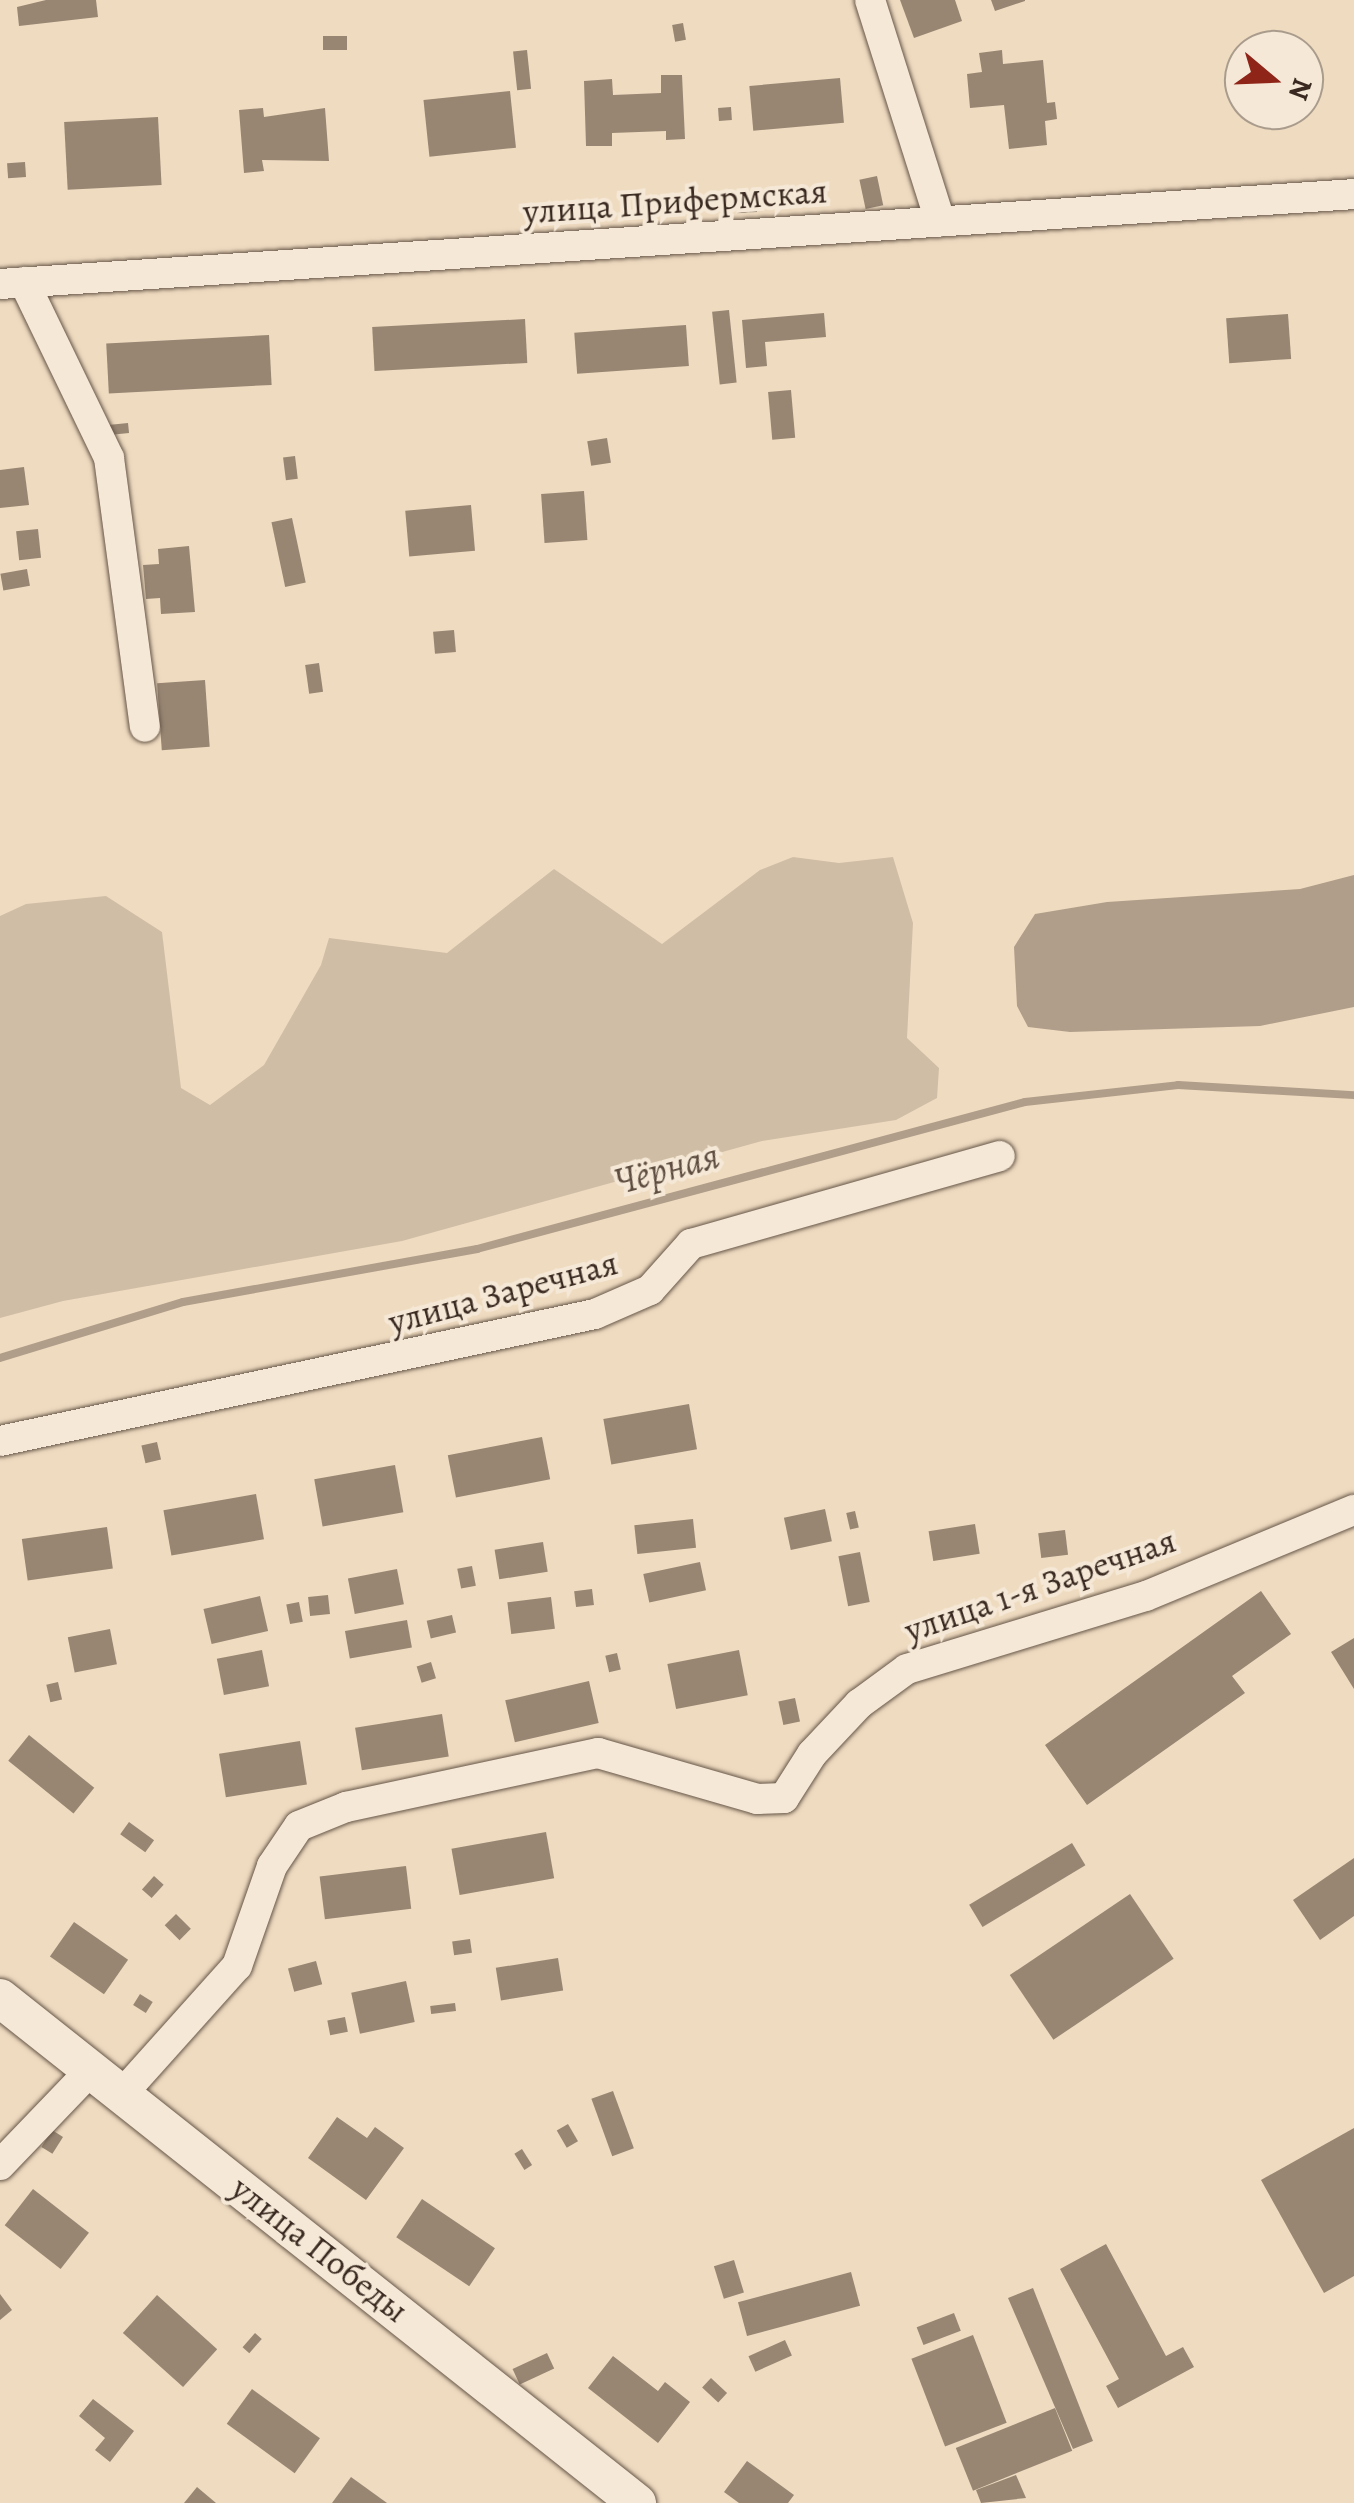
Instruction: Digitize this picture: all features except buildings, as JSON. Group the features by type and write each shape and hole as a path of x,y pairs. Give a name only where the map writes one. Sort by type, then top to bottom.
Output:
{"street":[{"path":"870,0 940,221"},
{"name":"улица Прифермская","path":"12,283 1354,194"},
{"path":"12,283 108,458 145,727"},
{"name":"улица Заречная","path":"0,1441 594,1314 650,1290 691,1244 1000,1156"},
{"name":"улица 1-я Заречная","path":"122,2094 237,1966 272,1866 299,1826 346,1806 598,1753 621,1754 757,1799 784,1798 812,1754 859,1704 907,1669 1146,1596 1354,1510"},
{"name":"улица Победы","path":"0,1998 637,2503"},
{"path":"0,2165 91,2070"}],"shaded area":[{"path":"793,857 839,863 893,857 913,923 907,1038 939,1068 937,1098 896,1120 762,1141 402,1241 63,1301 0,1318 0,916 26,904 106,896 162,932 181,1088 210,1105 264,1065 321,965 329,938 447,953 554,869 662,944 760,870"},
{"path":"1354,875 1354,1007 1260,1026 1070,1032 1028,1027 1017,1006 1014,947 1035,914 1107,902 1300,889"}],"waterway":[{"name":"Чёрная","path":"0,1358 183,1302 477,1249 1025,1102 1178,1085 1354,1095"}]}
